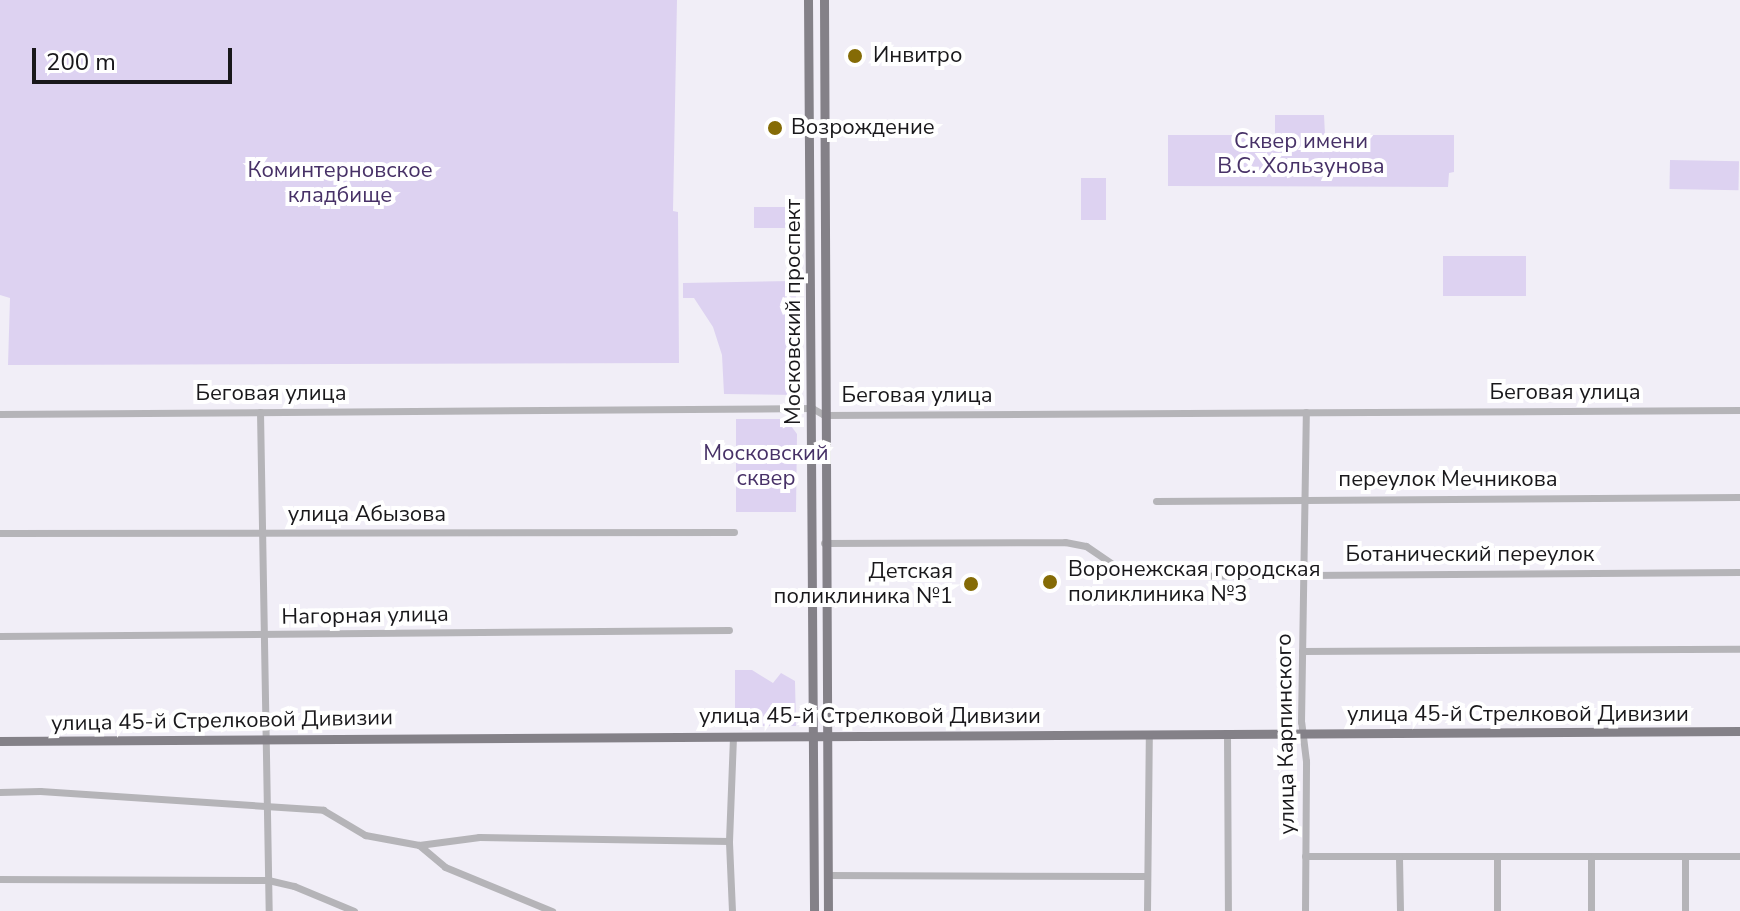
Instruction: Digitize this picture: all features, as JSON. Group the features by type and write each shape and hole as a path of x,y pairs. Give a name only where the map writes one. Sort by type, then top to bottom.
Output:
{"main road":[{"name":"Московский проспект","path":"808,0 814,911"},
{"name":"Московский проспект","path":"824,0 828,911"},
{"name":"улица 45-й Стрелковой Дивизии","path":"0,741 266,737 1740,731"}],"street":[{"name":"Беговая улица","path":"0,414 812,408 824,415 1740,410"},
{"path":"260,412 269,911"},
{"name":"улица Карпинского","path":"1305,911 1302,651 1306,412"},
{"name":"переулок Мечникова","path":"1156,501 1740,497"},
{"name":"улица Абызова","path":"0,533 734,532"},
{"name":"Ботанический переулок","path":"824,543 1065,542 1086,546 1121,570 1146,576 1740,572"},
{"name":"Нагорная улица","path":"0,636 729,630"},
{"path":"1302,651 1740,649"},
{"path":"1147,911 1149,734"},
{"path":"1227,734 1228,911"},
{"path":"732,911 729,841 733,736"},
{"path":"0,792 40,791 323,810 365,835 419,845 479,837 729,841"},
{"path":"419,845 445,867 552,911"},
{"path":"1305,856 1740,856"},
{"path":"1497,857 1497,911"},
{"path":"1591,857 1591,911"},
{"path":"1685,857 1685,911"},
{"path":"1399,858 1400,911"},
{"path":"828,875 1145,876"},
{"path":"0,879 268,880 294,886 354,911"}],"green space":[{"name":"Коминтерновское кладбище","path":"0,0 677,0 673,211 678,212 679,363 8,365 10,298 0,295"},
{"name":"Сквер имени В.С. Хользунова","path":"1275,115 1324,115 1325,135 1454,135 1454,172 1449,173 1448,187 1168,186 1168,135 1275,135"},
{"path":"1670,160 1739,161 1738,190 1669,189"},
{"path":"1081,178 1106,178 1106,220 1081,220"},
{"path":"754,207 790,207 790,228 754,228"},
{"path":"1443,256 1526,256 1526,296 1443,296"},
{"path":"792,281 796,288 796,395 724,394 722,355 713,327 694,298 683,298 683,283"},
{"name":"Московский сквер","path":"736,419 786,419 797,434 796,512 736,512"},
{"path":"735,670 752,670 773,683 781,673 795,681 796,726 735,726"}],"place":[{"name":"Инвитро","path":"855,56"},
{"name":"Возрождение","path":"775,128"},
{"name":"Воронежская городская поликлиника №3","path":"1050,582"},
{"name":"Детская поликлиника №1","path":"971,584"}]}
